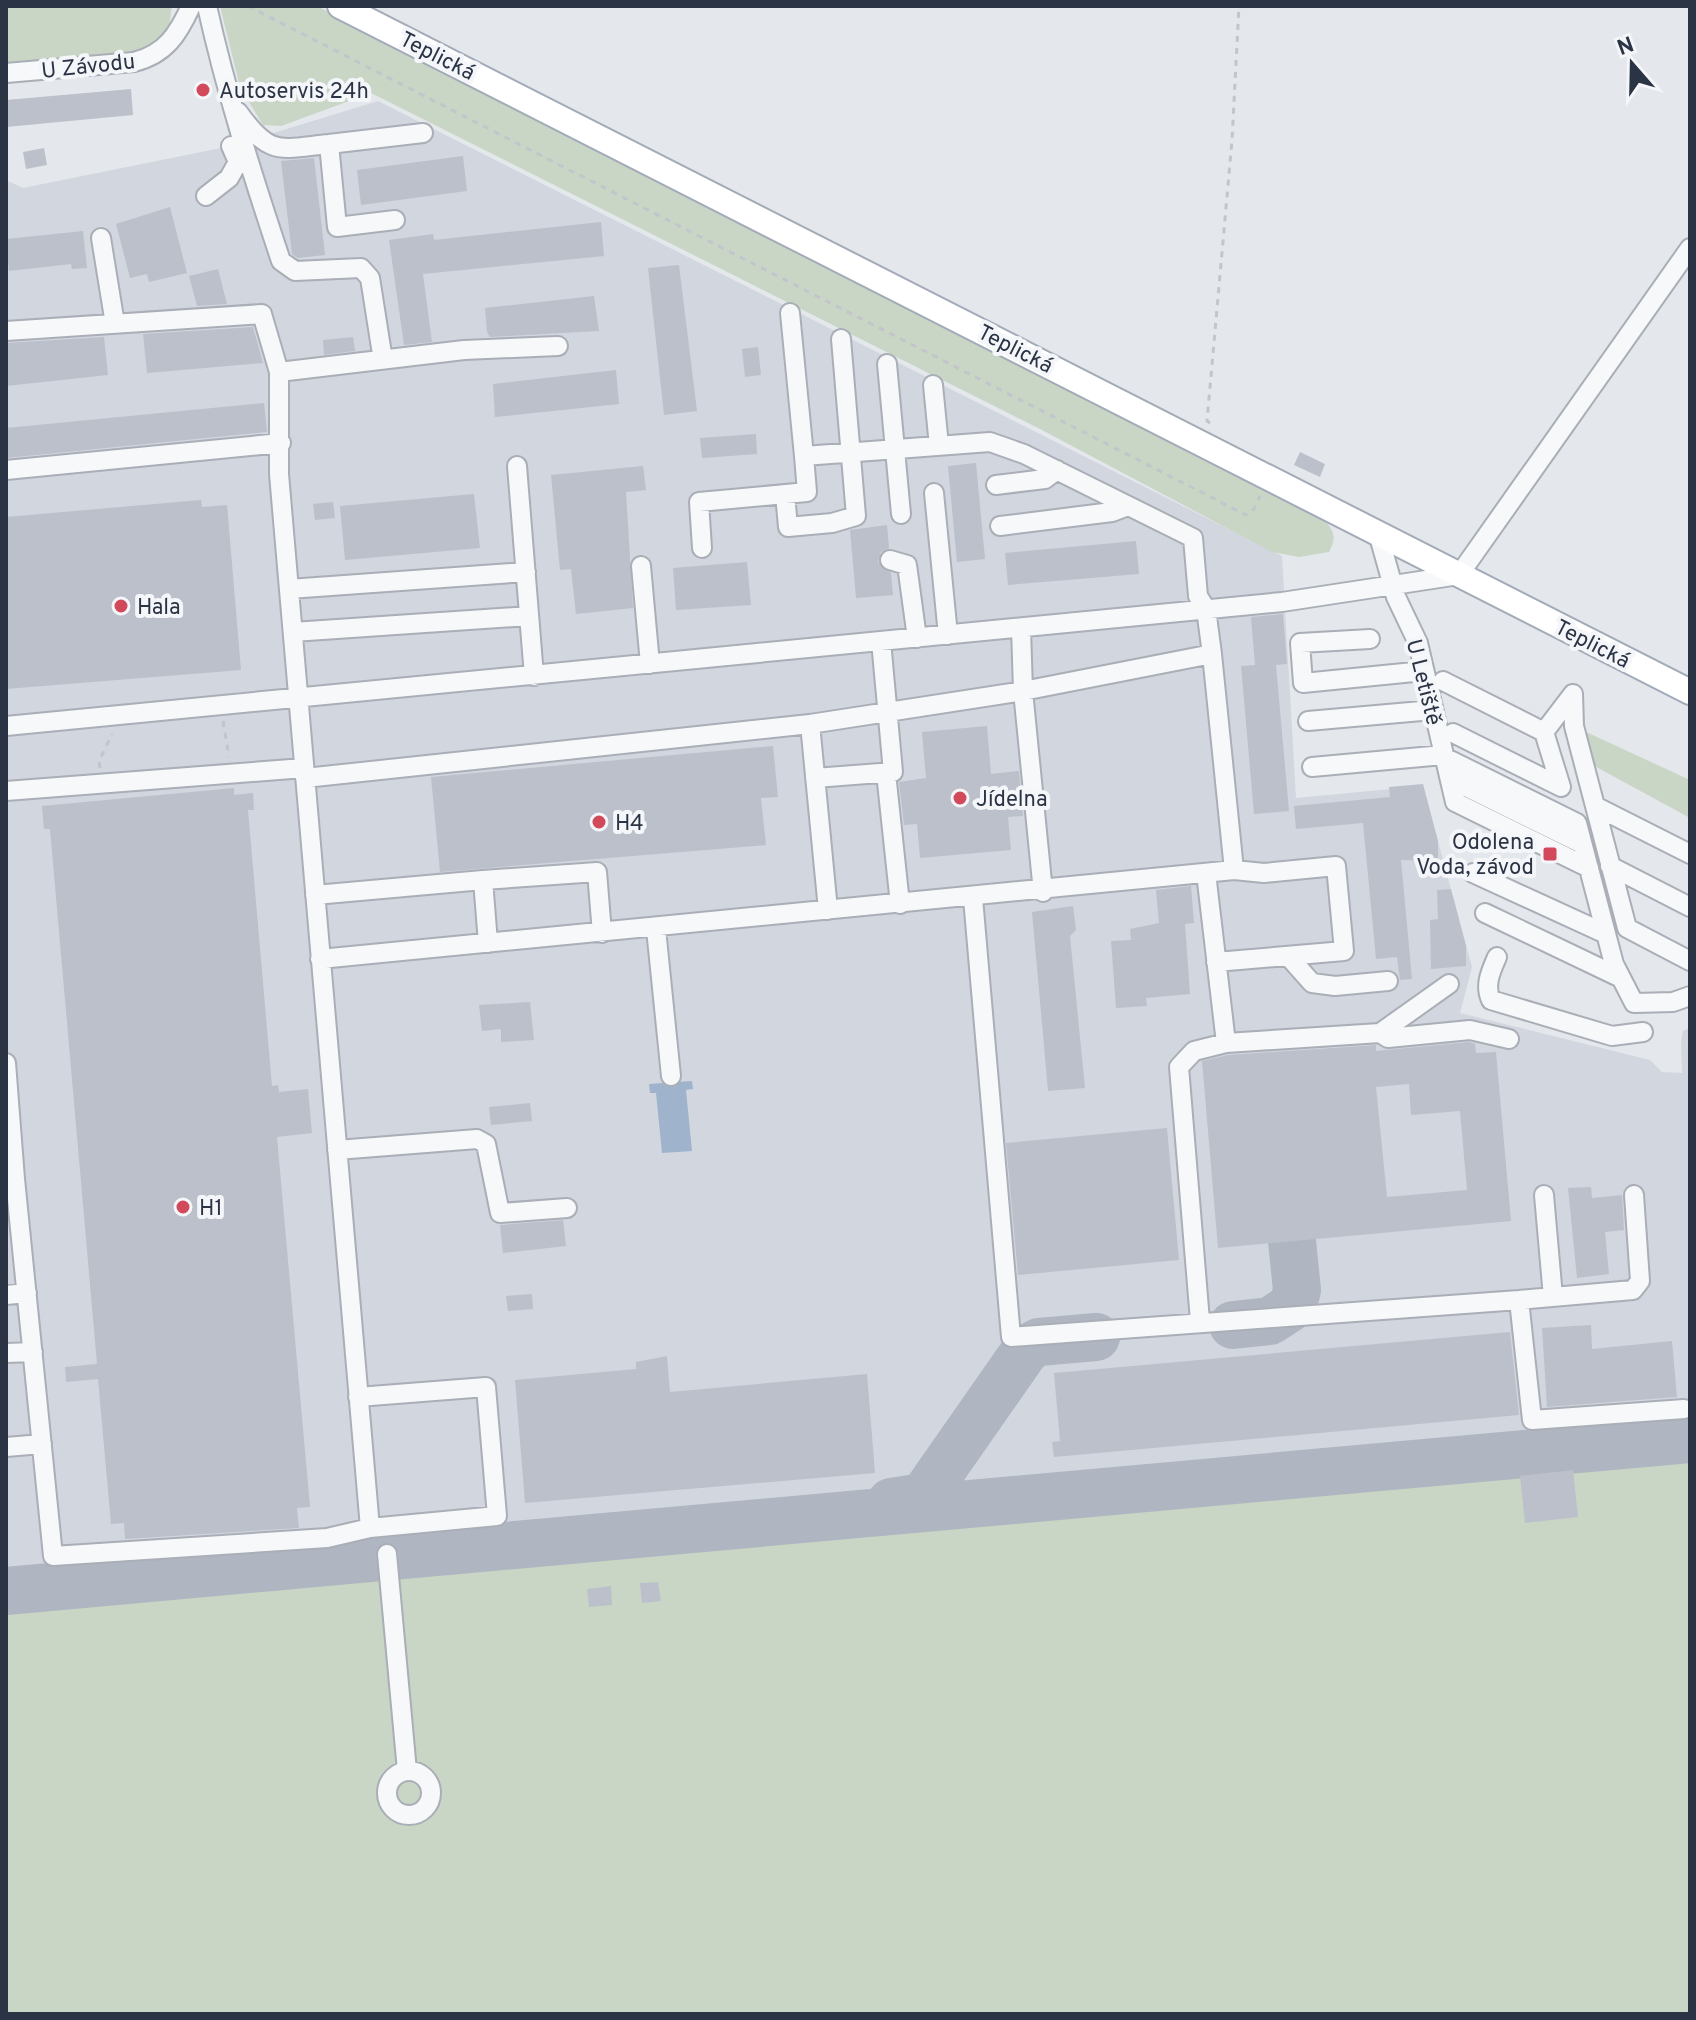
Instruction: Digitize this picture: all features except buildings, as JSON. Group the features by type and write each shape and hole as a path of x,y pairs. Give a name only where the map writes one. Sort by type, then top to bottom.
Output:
{"main road":[{"name":"Teplická","path":"340,6 1690,692"}],"street":[{"name":"U Závodu","path":"6,73 152,58 179,32 191,6"},
{"path":"207,6 236,109 241,143 281,261 295,271 361,268 370,278 382,354"},
{"path":"236,109 257,138 278,149 423,133"},
{"path":"206,196 229,178 238,162 231,146 236,109"},
{"path":"329,144 337,227 395,220"},
{"path":"101,238 115,324"},
{"path":"6,726 1282,602 1459,575 1690,248"},
{"path":"702,548 699,502 807,492 790,313"},
{"path":"6,331 262,314 279,372 279,474 370,1528"},
{"path":"785,494 788,527 832,523 856,516 841,339"},
{"path":"279,372 464,350 558,346"},
{"path":"887,364 901,514"},
{"path":"933,385 939,446"},
{"path":"804,456 990,442 1057,470 1193,538 1198,596 1206,609 1212,654 1234,870"},
{"path":"6,470 281,443"},
{"path":"517,466 534,676"},
{"path":"996,485 1045,479 1057,470"},
{"path":"934,493 948,635"},
{"path":"1000,526 1112,512 1128,506"},
{"name":"U Letiště","path":"1378,533 1392,584 1418,643 1455,802 1589,868"},
{"path":"890,560 907,565 917,638"},
{"path":"641,566 650,664"},
{"path":"289,589 526,572"},
{"path":"293,632 529,616"},
{"path":"1021,628 1023,691 1043,892"},
{"path":"1370,639 1300,643 1303,683 1424,671"},
{"path":"815,778 893,772 881,641"},
{"path":"6,791 236,773 305,773 810,724 1023,691 1212,654"},
{"path":"1443,681 1544,732 1561,787 1453,733"},
{"path":"1544,732 1573,694 1574,726 1627,928 1690,961"},
{"path":"1308,721 1433,710"},
{"path":"810,724 828,910"},
{"path":"1312,767 1443,756 1577,823 1606,934 1621,978 1634,1003 1681,999 1690,1013"},
{"path":"886,773 900,904"},
{"path":"1450,779 1582,844"},
{"path":"1595,806 1690,854"},
{"path":"320,959 1043,892 1234,870 1264,873 1336,866 1344,951 1216,962"},
{"path":"1610,866 1690,907"},
{"path":"315,895 597,872 602,933"},
{"path":"1206,873 1226,1043"},
{"path":"1473,873 1606,934"},
{"path":"483,880 488,943"},
{"path":"973,898 1011,1337 1633,1290 1640,1281 1634,1195"},
{"path":"1485,913 1621,978"},
{"path":"656,929 671,1076"},
{"path":"1288,956 1312,983 1335,986 1388,981"},
{"path":"1497,957 1489,976 1487,992 1491,1000 1612,1036 1643,1032"},
{"path":"1200,1321 1179,1067 1194,1051 1226,1043 1380,1033 1449,984"},
{"path":"1380,1033 1388,1038 1470,1030 1509,1039"},
{"path":"6,1063 11,1179 27,1293 53,1556 327,1538 370,1528 497,1516 486,1387 358,1397"},
{"path":"337,1150 477,1139 486,1144 500,1213 567,1208"},
{"path":"1544,1195 1553,1297"},
{"path":"6,1295 27,1293"},
{"path":"1519,1300 1532,1420 1684,1409"},
{"path":"6,1353 33,1352"},
{"path":"6,1447 42,1444"},
{"path":"387,1554 407,1771"}],"path":[{"path":"248,6 1246,515 1254,509 1268,478"},
{"path":"1219,428 1207,421 1232,140 1239,6"},
{"path":"220,705 227,751 236,773"},
{"path":"102,784 99,761 123,713"}],"shaded area":[{"path":"378,101 1282,556 1296,798 1423,786 1472,967 1460,1013 1650,1060 1662,1072 1682,1073 1681,1042 1683,1031 1690,1028 1690,2014 6,2014 6,180 23,188 231,146"}],"green space":[{"path":"6,6 172,6 169,27 148,52 6,67"},
{"path":"220,6 317,6 1321,516 1333,533 1329,552 1299,557 1272,552 1040,429 371,93 281,126 263,125 240,87"},
{"path":"1584,731 1690,780 1690,818 1589,763"},
{"path":"1690,1460 1690,2014 6,2014 6,1610"}],"water":[{"path":"692,1081 693,1089 686,1090 692,1151 662,1153 656,1093 650,1093 649,1084"}],"taxiway":[{"path":"1233,1325 1270,1321 1293,1306 1297,1290 1292,1241"},
{"path":"891,1502 923,1497 1027,1348 1039,1342 1096,1337"},
{"path":"6,1591 1690,1439"}],"place":[{"name":"Autoservis 24h","path":"203,90"},
{"name":"Hala","path":"121,606"},
{"name":"Jídelna","path":"960,798"},
{"name":"H4","path":"599,822"},
{"name":"Odolena Voda, závod","path":"1550,854"},
{"name":"H1","path":"183,1207"}]}
